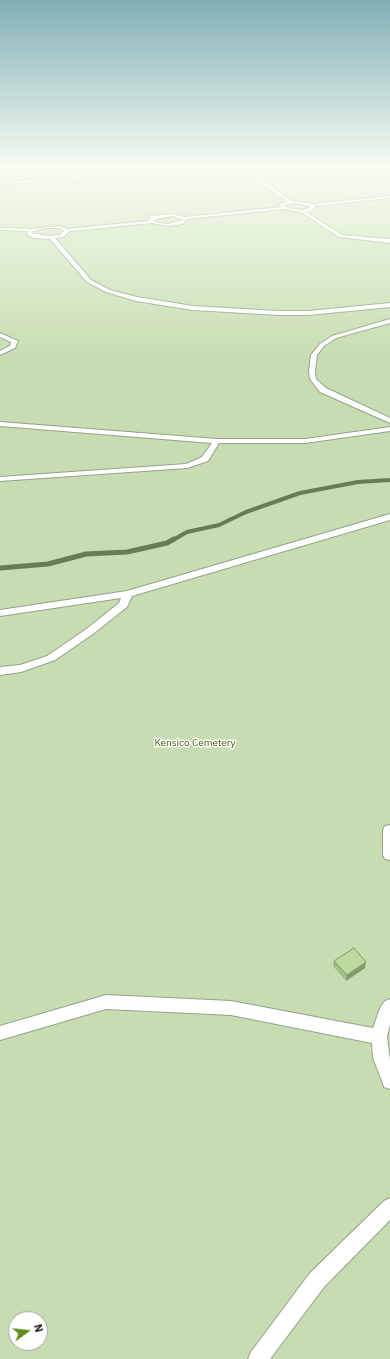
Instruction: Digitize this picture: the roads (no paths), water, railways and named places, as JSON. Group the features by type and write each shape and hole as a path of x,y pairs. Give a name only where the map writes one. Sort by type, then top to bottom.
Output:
{"lane":[{"path":"32,230 29,234 31,236 52,238 65,234 67,230"},
{"path":"332,230 340,236 390,241"},
{"path":"52,238 89,281 108,291 136,299 193,308 278,313 309,313 390,305"},
{"path":"390,321 334,337 322,345 314,355 312,371 313,379 323,390 390,421"},
{"path":"0,335 11,338 15,341 13,347 0,353"},
{"path":"0,424 217,440 305,441 390,429"},
{"path":"0,480 187,466 205,459 217,440"},
{"path":"0,613 128,594 390,517"},
{"path":"0,671 21,668 50,658 89,632 123,605 128,594"},
{"path":"390,830 390,855"},
{"path":"0,1033 106,1002 231,1008 379,1037"},
{"path":"390,1006 385,1013 379,1037 381,1058 390,1081"},
{"path":"258,1359 317,1280 390,1207"}],"waterway":[{"path":"173,540 187,532 219,525 246,512 300,493 358,482 390,480"},
{"path":"0,568 48,564 86,554 127,552 167,543 174,539"}],"park label":[{"name":"Kensico Cemetery","path":"195,743"}]}
